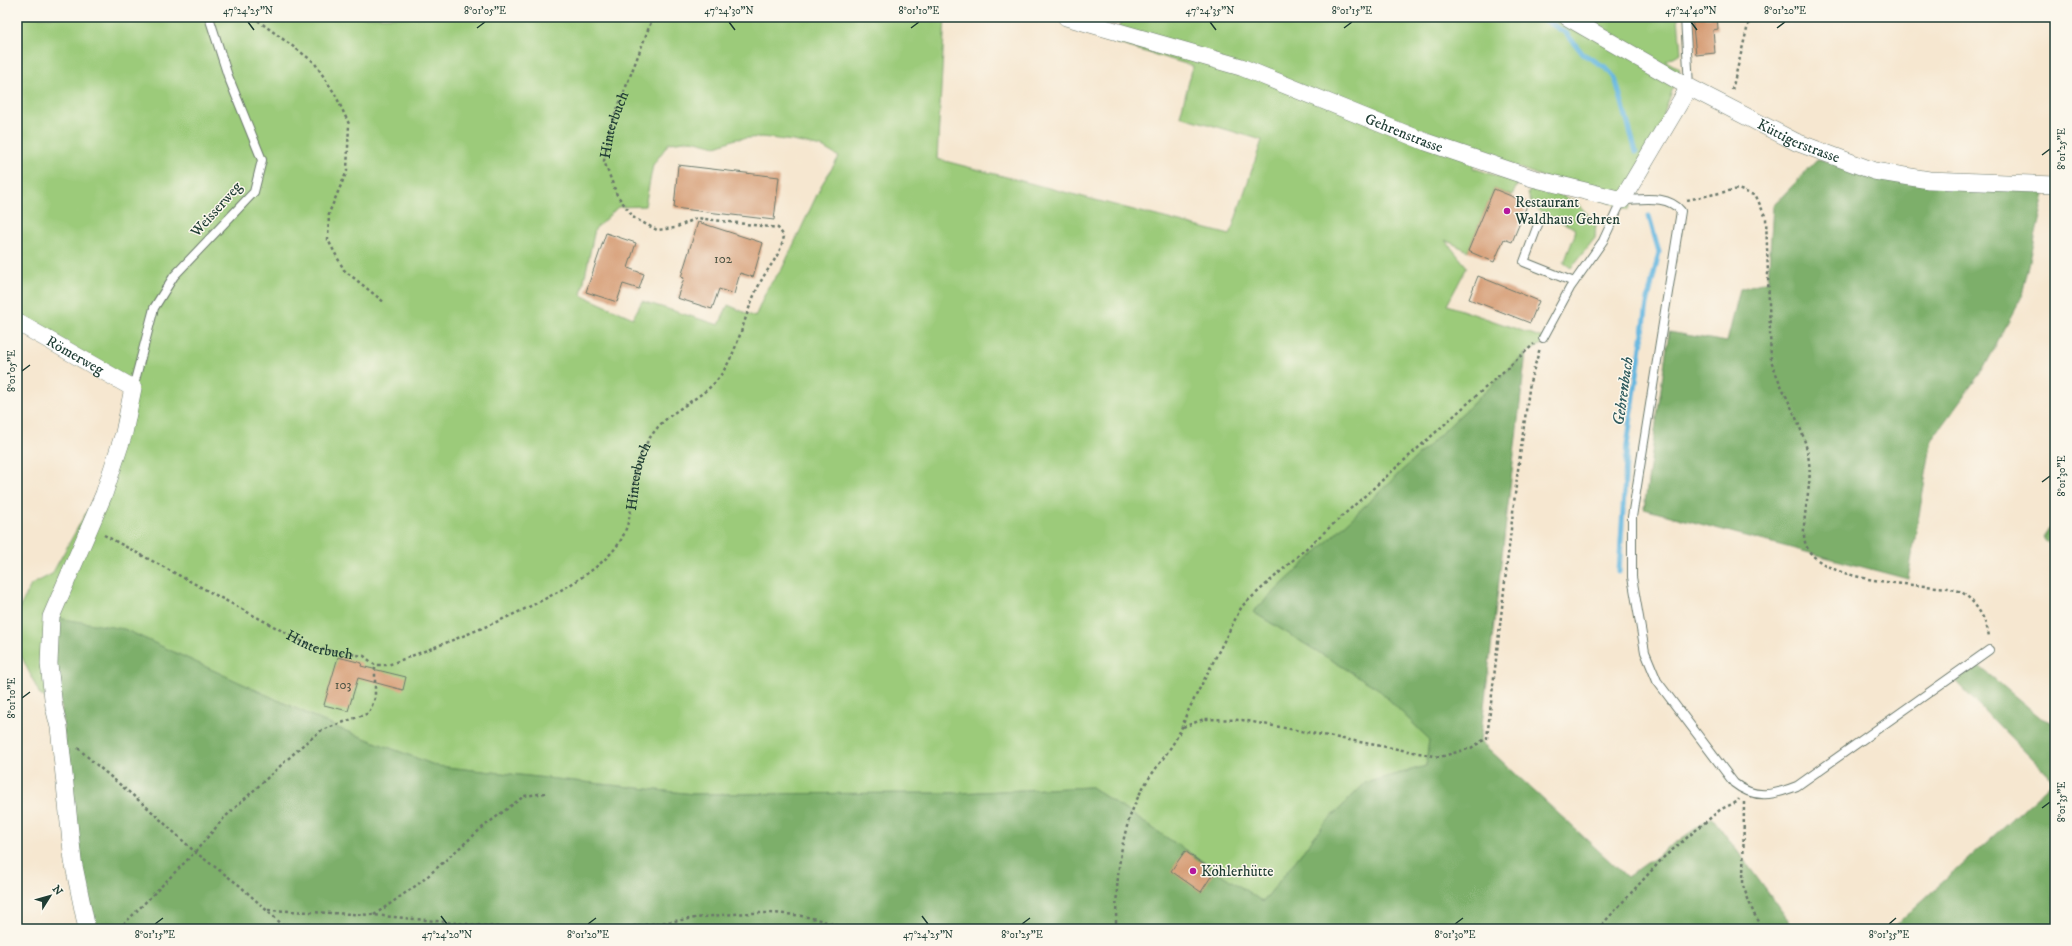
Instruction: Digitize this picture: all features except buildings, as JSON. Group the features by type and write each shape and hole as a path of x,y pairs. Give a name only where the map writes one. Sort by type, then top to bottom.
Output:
{"street":[{"name":"Gehrenstrasse","path":"1066,17 1241,67 1426,142 1532,178 1622,200"},
{"name":"Küttigerstrasse","path":"1576,19 1689,87 1796,142 1874,171 1929,180 2055,185"},
{"path":"1622,200 1689,87"},
{"name":"Römerweg","path":"17,322 133,388"},
{"path":"87,929 73,862 58,727 54,707 50,664 51,617 104,494 124,433 133,388"}],"lane":[{"name":"Weisserweg","path":"133,388 154,308 174,276 254,192 262,160 228,76 209,17"},
{"path":"1685,17 1689,87"},
{"path":"1544,338 1574,282 1603,241 1622,200 1667,200 1675,203 1681,211 1632,517 1632,577 1645,652 1657,681 1734,783 1745,792 1768,795 1797,786 1989,650"},
{"path":"1539,222 1524,262 1574,282"}],"path":[{"path":"252,17 314,62 336,94 349,124 348,171 329,213 328,240 344,270 385,303"},
{"name":"Hinterbuch","path":"89,528 301,642 318,649 364,656 375,665 388,665 549,598 598,566 622,539 630,517 635,475 643,448 659,425 716,381 732,359 745,316 759,284 781,250 784,236 778,228 697,218 675,228 657,230 634,218 617,195 604,161 610,128 653,17"},
{"path":"1728,107 1750,17"},
{"path":"1675,203 1738,189 1756,196 1766,218 1771,360 1778,382 1802,433 1810,463 1803,537 1810,554 1820,563 1856,577 1948,588 1962,592 1973,602 1983,616 1989,636 1989,650"},
{"path":"1183,727 1204,719 1242,720 1440,757 1471,748 1487,738 1517,478 1530,382 1544,338"},
{"path":"1116,929 1116,892 1125,827 1144,787 1183,727 1186,715 1242,606 1527,349 1544,338"},
{"path":"119,929 195,852 224,818 304,744 322,730 369,713 375,698 375,665"},
{"path":"58,727 92,761 149,808 195,852 239,885 287,929"},
{"path":"1598,929 1664,857 1721,809 1737,802 1745,792"},
{"path":"1745,792 1743,886 1754,914 1764,929"},
{"path":"373,915 421,882 483,827 524,796 546,793"},
{"path":"267,910 373,915 519,929"},
{"path":"603,929 683,918 742,914 784,914 845,929"}],"green space":[{"path":"17,17 945,17 937,159 1230,235 1262,140 1180,116 1193,66 1112,42 1123,17 1678,17 1681,53 1666,61 1680,69 1629,210 1478,152 1473,168 1518,183 1512,196 1494,189 1468,251 1445,240 1467,267 1447,305 1549,340 1526,353 1253,612 1377,688 1429,739 1426,766 1365,783 1322,827 1263,902 1091,787 958,793 693,794 437,766 338,728 124,629 59,704 40,695 17,647 17,613 31,585 52,574 102,484 126,392 17,328","holes":["762,137 822,147 839,157 822,184 782,269 768,287 755,317 728,305 719,325 642,301 633,318 581,295 595,229 618,207 645,206 653,165 669,143 692,140 716,146 736,139"]},
{"path":"1817,160 1971,185 2047,185 2022,296 1984,368 1932,439 1908,579 1644,509 1669,332 1727,342 1740,289 1768,281 1773,206"},
{"path":"1540,187 1575,201 1596,223 1595,238 1571,268 1564,263 1575,234 1574,228 1546,215 1534,206 1528,193 1532,188"},
{"path":"1526,353 1480,741 1627,877 1712,817 1795,929 96,929 76,841 51,617 124,629 338,728 437,766 693,794 958,793 1091,787 1263,902 1322,827 1365,783 1426,766 1429,739 1377,688 1253,612"},
{"path":"2055,519 2055,547 2043,537"},
{"path":"1979,666 2041,718 2055,724 2055,929 1891,929 2054,781 1955,681"}],"waterway":[{"name":"Gehrenbach","path":"1540,17 1566,33 1583,54 1605,67 1615,78 1636,152"},
{"name":"Gehrenbach","path":"1619,572 1627,446 1647,304 1659,252 1649,216"}],"place":[{"name":"Restaurant Waldhaus Gehren","path":"1507,211"},
{"name":"Köhlerhütte","path":"1193,871"}]}
